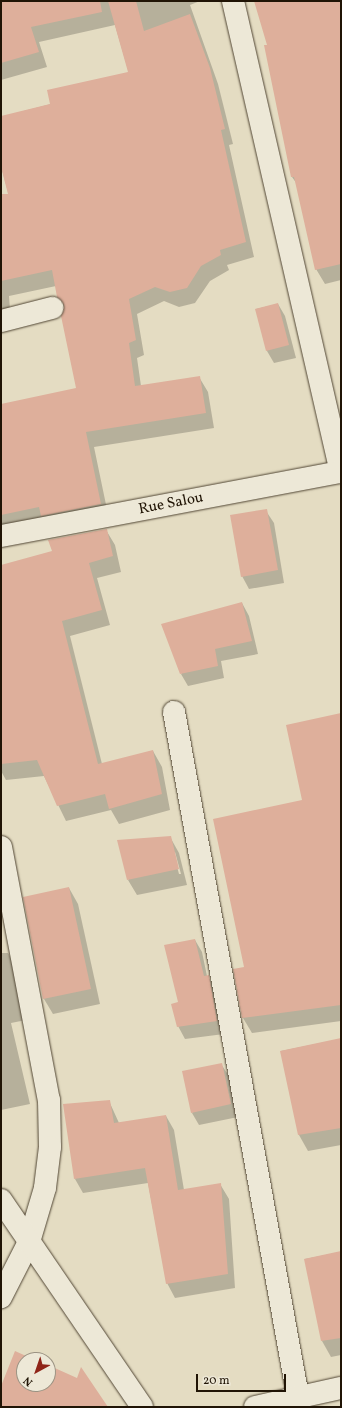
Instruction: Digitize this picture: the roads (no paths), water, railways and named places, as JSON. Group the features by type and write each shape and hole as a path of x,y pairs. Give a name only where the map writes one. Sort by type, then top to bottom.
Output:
{"street":[{"path":"234,1 341,472"},
{"path":"1,321 52,308"},
{"name":"Rue Salou","path":"1,536 341,472"},
{"path":"174,712 298,1397"},
{"path":"1,847 49,1100 50,1148 45,1188 29,1242 1,1297"},
{"path":"1,1200 142,1407"},
{"path":"255,1407 341,1388"}]}
